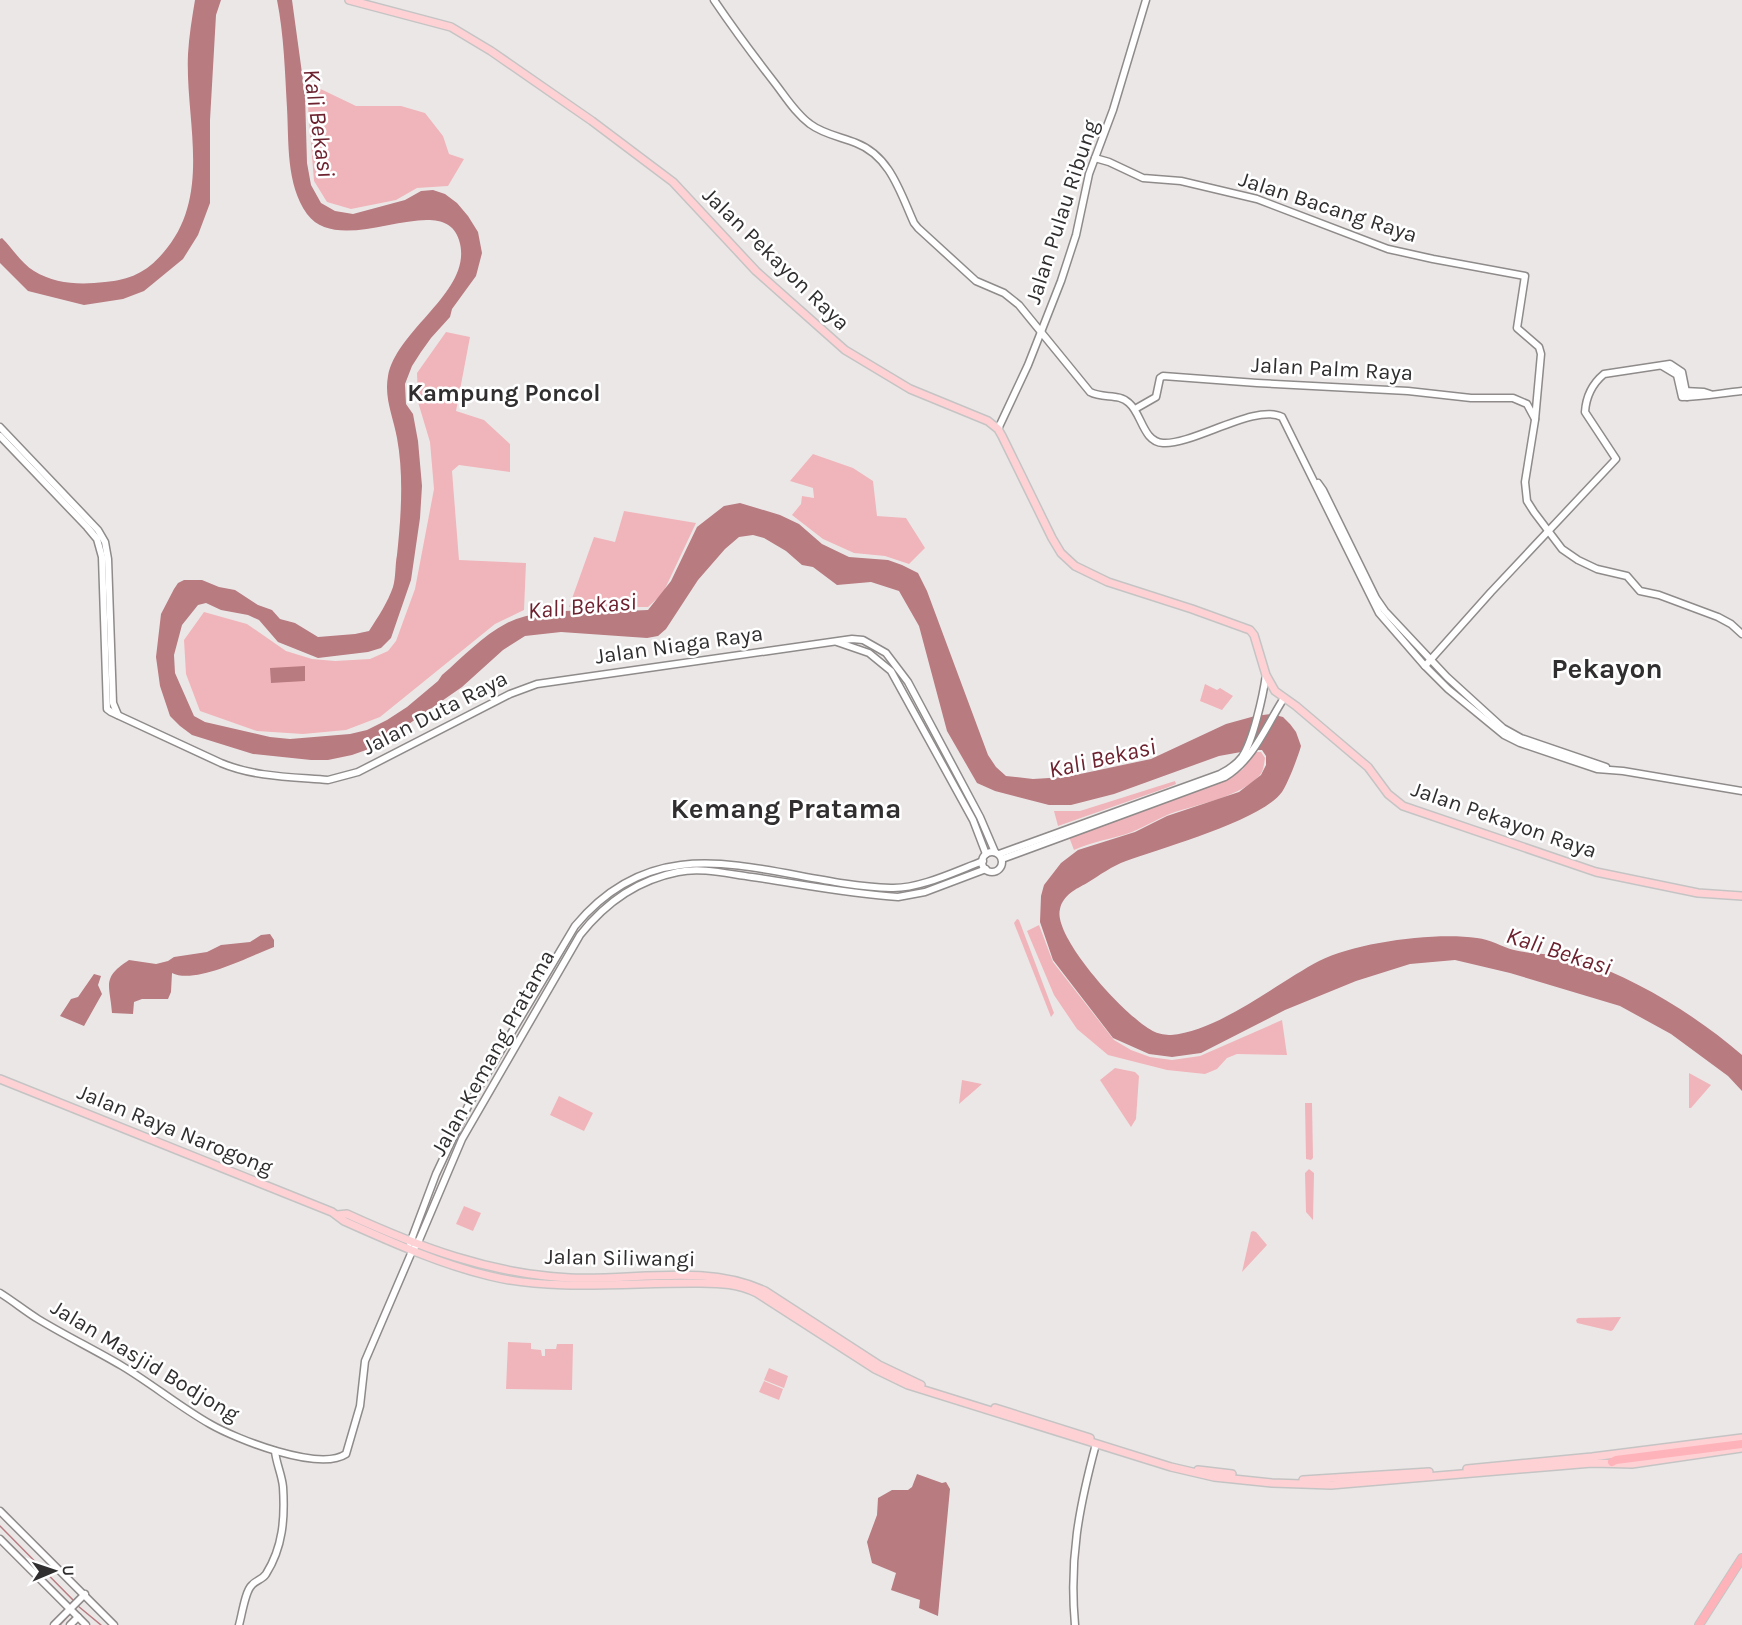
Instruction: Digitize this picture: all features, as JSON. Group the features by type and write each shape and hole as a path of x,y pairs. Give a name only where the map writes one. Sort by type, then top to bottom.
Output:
{"highway":[{"path":"1612,1462 1742,1444"},
{"path":"1699,1625 1742,1558"},
{"path":"1704,1625 1742,1567"}],"main road":[{"name":"Jalan Pekayon Raya","path":"349,0 451,27 491,51 592,121 673,182 756,271 845,350 910,389 982,418 998,429 1052,538 1066,560 1082,571 1108,582 1250,630 1254,635 1266,675 1275,691 1296,706 1368,768 1388,794 1408,809 1596,872 1698,893 1742,896"},
{"name":"Jalan Raya Narogong","path":"0,1079 337,1215 344,1221 390,1237"},
{"name":"Jalan Siliwangi","path":"390,1237 472,1271 506,1279 557,1284 700,1282 741,1286 757,1293 835,1341 914,1382 1175,1466 1297,1480 1509,1468 1592,1460"},
{"path":"1592,1460 1742,1438"},
{"path":"1592,1460 1632,1464 1742,1448"}],"street":[{"path":"714,0 791,105 811,125 863,146 874,153 887,166 914,223 976,280 1004,294 1019,305 1090,392 1098,396 1119,397 1130,403 1154,441 1164,443 1193,437 1243,420 1271,414 1282,417 1315,481 1323,490 1376,598 1385,611 1448,689 1510,739 1597,769 1742,791"},
{"name":"Jalan Pulau Ribung","path":"998,429 1041,333 1076,235 1086,185 1113,110 1146,0"},
{"name":"Jalan Bacang Raya","path":"1095,158 1143,178 1180,181 1257,200 1388,249 1525,276 1516,328 1540,348 1535,420"},
{"path":"1428,663 1616,459 1585,412 1588,395 1597,380 1605,374 1662,366 1677,375 1685,393 1710,394 1742,391"},
{"name":"Jalan Palm Raya","path":"1135,409 1156,397 1160,378 1163,376 1513,399 1527,404 1535,420"},
{"path":"1535,420 1526,467 1525,495 1562,549 1597,569 1627,576 1640,591 1659,595 1718,617 1731,624 1742,634"},
{"path":"0,427 97,539 105,573 112,703 118,715"},
{"path":"0,436 51,485"},
{"path":"105,573 106,700 109,710 118,715"},
{"name":"Jalan Niaga Raya","path":"529,687 558,680 844,639 864,640 893,660 908,682 975,806 998,855"},
{"name":"Jalan Niaga Raya","path":"834,641 869,652 891,671 973,820 986,854"},
{"path":"998,855 1220,774 1240,760 1244,754 1261,703 1266,675"},
{"name":"Jalan Duta Raya","path":"118,715 235,768 267,774 327,780 358,771 510,694 529,687"},
{"path":"1261,703 1275,691"},
{"path":"998,855 1002,865 996,871 986,869 983,861 986,854 998,855 1219,780 1234,772 1250,756 1284,698"},
{"name":"Jalan Kemang Pratama","path":"413,1245 412,1234 440,1165 469,1104 575,926 618,886 635,877 664,867 701,862 870,886 901,888 914,886 983,861"},
{"name":"Jalan Kemang Pratama","path":"413,1245 421,1237 462,1139 490,1087 580,935 616,897 645,882 680,872 712,871 898,897 925,892 986,869"},
{"path":"482,1082 490,1087"},
{"path":"469,1104 478,1108"},
{"path":"440,1165 449,1169"},
{"path":"426,1199 435,1203"},
{"path":"412,1234 421,1237"},
{"name":"Jalan Masjid Bodjong","path":"0,1293 40,1320 123,1366 207,1423 275,1451 314,1459 341,1457 345,1454 360,1406 365,1361 413,1245"},
{"path":"1075,1625 1072,1575 1075,1533 1096,1442"},
{"path":"239,1625 249,1589 252,1583 261,1580 265,1575 282,1535 283,1486 275,1451"},
{"path":"0,1511 114,1625"},
{"path":"0,1539 86,1625"},
{"path":"54,1625 73,1611 84,1595"},
{"path":"70,1625 73,1611"}],"shaded area":[{"path":"195,0 221,0 216,15 210,120 210,203 198,235 183,259 144,291 123,299 84,305 28,291 0,263 0,239 2,238 30,268 42,275 59,281 86,283 122,279 137,274 163,253 178,231 188,207 192,183 193,157 188,54"},
{"path":"277,0 292,0 305,95 307,163 311,185 321,203 335,211 353,214 405,200 421,191 433,190 445,194 468,216 478,232 482,253 476,276 452,309 450,317 421,352 405,384 406,404 413,414 418,441 422,486 411,580 391,638 381,648 368,652 318,658 278,642 259,620 248,615 221,610 206,603 198,605 182,625 174,655 175,673 194,716 205,722 270,737 290,739 350,734 367,730 407,707 473,647 507,623 522,617 557,611 648,610 671,581 697,527 724,506 740,503 780,515 799,524 822,544 849,557 888,560 918,573 927,591 988,755 1006,776 1033,779 1066,777 1151,759 1226,724 1255,716 1271,714 1283,717 1290,724 1301,746 1282,792 1271,803 1233,823 1116,865 1074,890 1062,904 1061,922 1080,957 1111,996 1143,1025 1163,1034 1189,1032 1228,1016 1303,970 1335,954 1397,940 1460,936 1487,940 1514,950 1580,960 1623,977 1666,1000 1706,1026 1742,1055 1742,1091 1728,1076 1671,1034 1620,1006 1510,973 1455,960 1410,964 1356,981 1285,1010 1201,1053 1172,1057 1149,1054 1113,1038 1053,960 1040,922 1041,896 1044,885 1061,863 1078,850 1135,832 1167,816 1239,792 1261,775 1266,765 1266,756 1262,750 1219,756 1114,794 1071,805 1049,805 995,791 977,783 947,731 919,626 899,591 871,582 837,585 813,567 802,565 786,551 764,538 753,535 739,537 725,549 698,580 666,629 658,636 647,638 561,632 525,636 503,650 462,687 403,728 366,750 352,755 328,760 311,760 253,754 192,735 170,716 160,686 156,657 161,614 178,583 184,580 202,580 235,590 258,605 272,610 280,619 295,623 318,637 369,631 382,609 391,593 395,579 401,496 401,467 388,399 388,376 394,358 456,276 461,258 459,240 449,226 433,220 343,230 323,226 307,214 295,190 290,163 284,54"},
{"path":"306,82 356,106 401,106 425,113 443,136 449,154 464,159 448,186 417,188 396,200 351,209 327,202 314,181"},
{"path":"446,332 470,337 456,411 484,420 510,444 510,472 459,465 452,471 459,560 526,563 524,610 495,624 380,717 346,730 303,734 257,731 200,711 186,674 184,640 204,612 247,624 286,651 312,659 335,661 370,659 388,651 396,641 415,589 434,489 430,442 418,402 417,373"},
{"path":"813,454 853,468 873,481 877,516 906,518 925,548 909,564 885,556 854,553 823,539 792,515 801,504 802,496 814,498 813,488 790,481"},
{"path":"624,511 696,523 663,593 648,607 569,607 594,537 615,542"},
{"path":"305,666 305,681 271,683 270,668"},
{"path":"1205,684 1217,690 1220,688 1233,696 1222,710 1200,701"},
{"path":"1254,752 1261,752 1265,758 1263,769 1260,775 1243,789 1169,814 1132,832 1074,850 1069,837 1227,780 1243,769"},
{"path":"1175,781 1176,784 1166,788 1058,826 1054,811 1080,811"},
{"path":"1017,919 1054,1013 1051,1017 1014,923"},
{"path":"1039,925 1053,962 1114,1040 1131,1050 1150,1057 1172,1060 1200,1056 1282,1020 1287,1055 1237,1054 1227,1058 1217,1069 1205,1074 1167,1070 1108,1055 1077,1029 1054,995 1027,931"},
{"path":"270,934 274,940 274,947 208,972 182,976 172,973 171,992 168,999 142,999 134,1002 133,1014 112,1013 109,983 114,972 129,960 156,964 174,957 207,952 221,945 250,942 261,935"},
{"path":"94,974 101,976 98,985 102,994 84,1026 60,1016 71,999 78,997"},
{"path":"1115,1068 1135,1072 1139,1076 1136,1119 1131,1127 1100,1080"},
{"path":"1689,1073 1711,1085 1691,1108 1689,1108"},
{"path":"962,1080 982,1084 959,1104"},
{"path":"559,1096 593,1113 584,1131 550,1115"},
{"path":"1305,1103 1312,1103 1313,1158 1311,1160 1306,1159"},
{"path":"1309,1169 1314,1173 1313,1220 1306,1212 1305,1173"},
{"path":"464,1206 481,1213 473,1231 456,1224"},
{"path":"1253,1231 1267,1245 1242,1272 1251,1232"},
{"path":"1621,1317 1611,1331 1577,1323 1576,1320 1578,1318"},
{"path":"508,1342 531,1343 531,1349 541,1350 542,1356 545,1356 545,1349 556,1349 557,1344 573,1344 572,1390 506,1389"},
{"path":"769,1368 788,1376 784,1388 764,1380"},
{"path":"764,1381 783,1389 779,1400 759,1392"},
{"path":"917,1474 942,1483 946,1482 950,1489 938,1616 919,1608 920,1600 891,1590 896,1573 872,1563 867,1542 877,1515 878,1498 892,1490 908,1490 912,1487"}],"waterway":[{"path":"0,1526 75,1602"},
{"path":"78,1606 101,1625"},
{"path":"60,1625 71,1613"}],"district":[{"name":"Kampung Poncol","path":"504,393"},
{"name":"Pekayon","path":"1607,668"},
{"name":"Kemang Pratama","path":"786,808"}],"water label":[{"name":"Kali Bekasi","path":"319,123"},
{"name":"Kali Bekasi","path":"582,606"},
{"name":"Kali Bekasi","path":"1102,758"},
{"name":"Kali Bekasi","path":"1559,951"}]}
